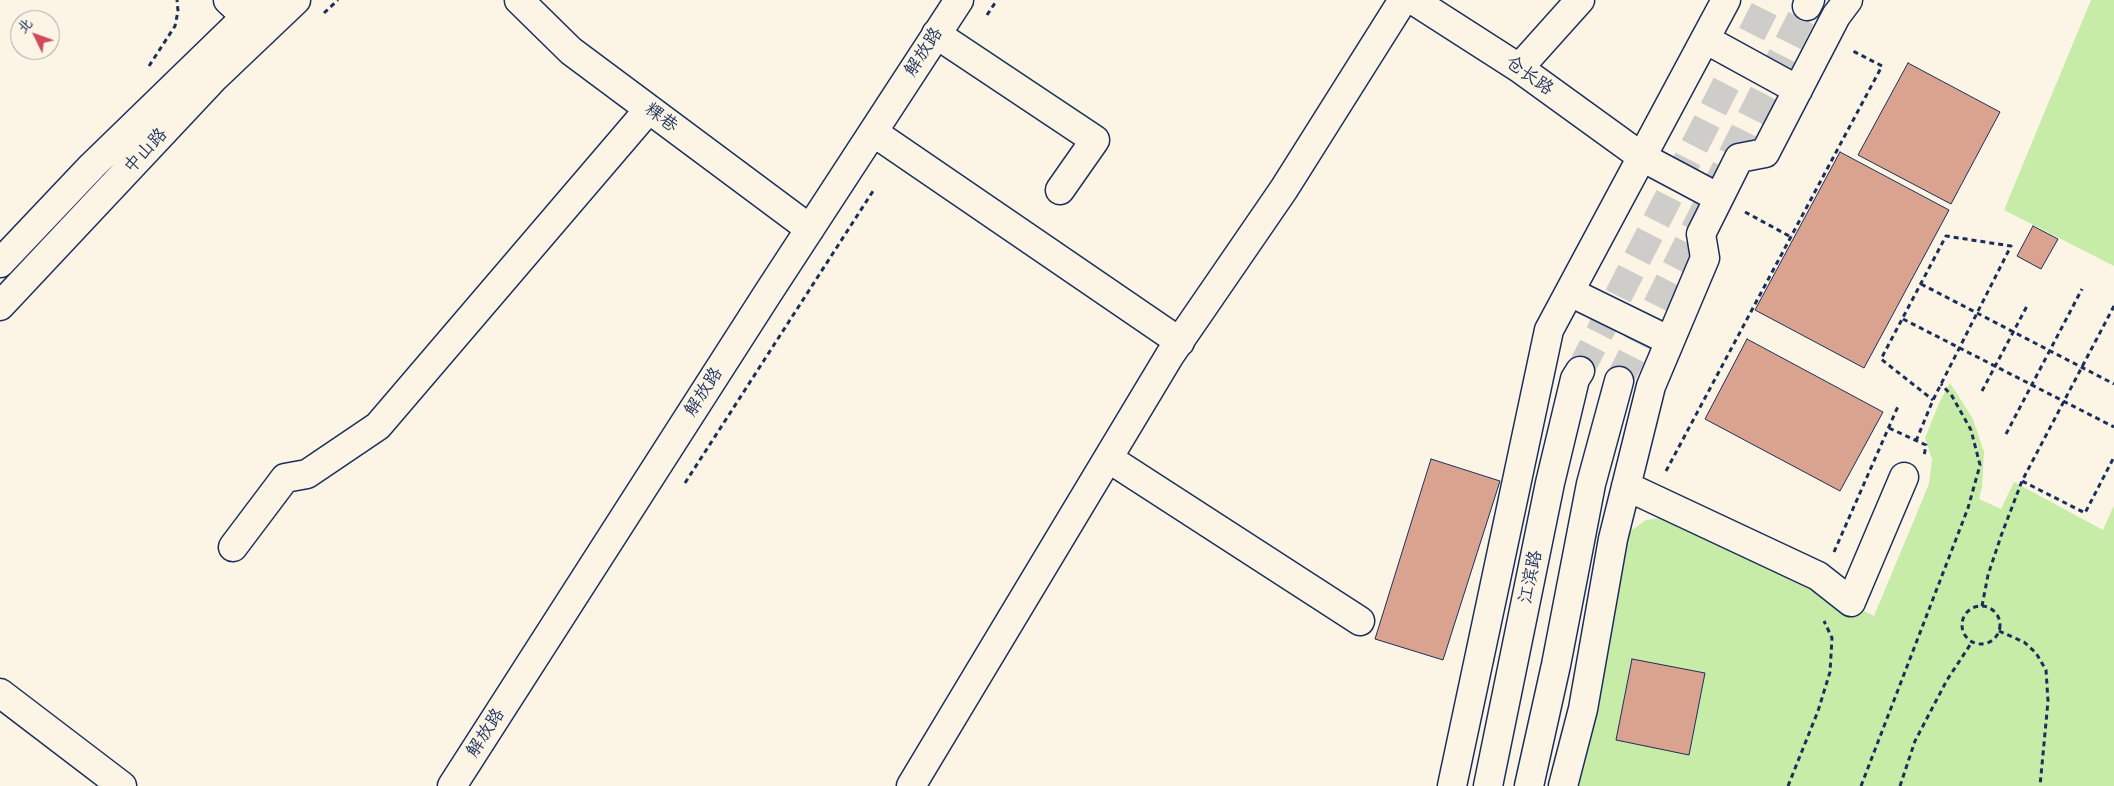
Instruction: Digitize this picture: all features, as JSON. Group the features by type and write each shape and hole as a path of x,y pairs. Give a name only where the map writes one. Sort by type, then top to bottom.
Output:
{"street":[{"name":"粿巷","path":"519,0 572,51 810,229"},
{"name":"解放路","path":"452,786 958,0"},
{"path":"910,786 1180,342 1284,189 1403,0"},
{"name":"仓长路","path":"1412,0 1519,68 1642,157 1719,198"},
{"path":"1519,68 1580,0"},
{"path":"1452,786 1550,330 1726,0"},
{"path":"1563,786 1583,709 1613,539 1651,386 1705,258 1701,234 1739,158 1765,153 1826,36 1848,0"},
{"name":"中山路","path":"0,263 92,166 264,9"},
{"name":"中山路","path":"0,306 215,77 264,9"},
{"path":"936,34 1095,140 1060,190"},
{"path":"1705,39 1798,90"},
{"path":"233,547 285,478 308,474 378,426 649,109"},
{"path":"873,132 1180,342"},
{"path":"1570,292 1670,341"},
{"name":"江滨路","path":"1488,786 1550,482 1575,379 1580,370"},
{"path":"1528,786 1556,665 1591,484 1619,381"},
{"path":"1108,458 1360,621"},
{"path":"1626,486 1818,576 1851,602 1904,477"},
{"path":"0,693 122,786"}],"path":[{"path":"963,52 997,0"},
{"path":"1665,474 1882,66 1826,36"},
{"path":"684,485 900,150"},
{"path":"1719,198 1791,237"},
{"path":"1916,441 1933,400 2011,246 1946,236 1881,359 1933,400"},
{"path":"1921,284 2114,384"},
{"path":"2006,434 2082,289"},
{"path":"1982,391 2027,306"},
{"path":"1982,606 1988,575 2022,481 2114,306"},
{"path":"1903,319 2114,427"},
{"path":"1861,786 1968,508 1980,465 1971,430 1952,396 1941,384"},
{"path":"1831,559 1899,404"},
{"path":"1889,428 1901,433"},
{"path":"2022,481 2085,514 2114,457"},
{"path":"1982,606 1994,611 1999,617 1999,631 1993,641 1985,645 1972,642 1963,633 1963,619 1970,610 1982,606"},
{"path":"1788,786 1818,711 1830,672 1832,638 1822,616"},
{"path":"1999,631 2024,642 2036,653 2046,670 2048,701 2040,786"},
{"path":"1900,786 1919,732 1947,680 1972,642"}],"green space":[{"path":"2091,0 2114,0 2114,266 2004,210"},
{"path":"1950,383 1973,419 1984,452 1982,487 1979,499 2001,509 2014,482 2103,530 2114,505 2114,786 1569,786 1625,535 1646,520 1673,516 1874,616 1929,484 1932,459 1925,438 1940,401"}],"building":[{"path":"1908,63 2000,112 1951,204 1858,155"},
{"path":"1840,152 1949,210 1864,368 1755,310"},
{"path":"2033,226 2058,239 2041,269 2017,256"},
{"path":"1747,339 1883,412 1840,491 1705,419"},
{"path":"1431,459 1500,481 1443,660 1375,639"},
{"path":"1632,659 1705,673 1689,755 1616,740"}],"tunnel":[{"path":"1580,371 1769,0"},
{"path":"1619,381 1807,6"}]}
